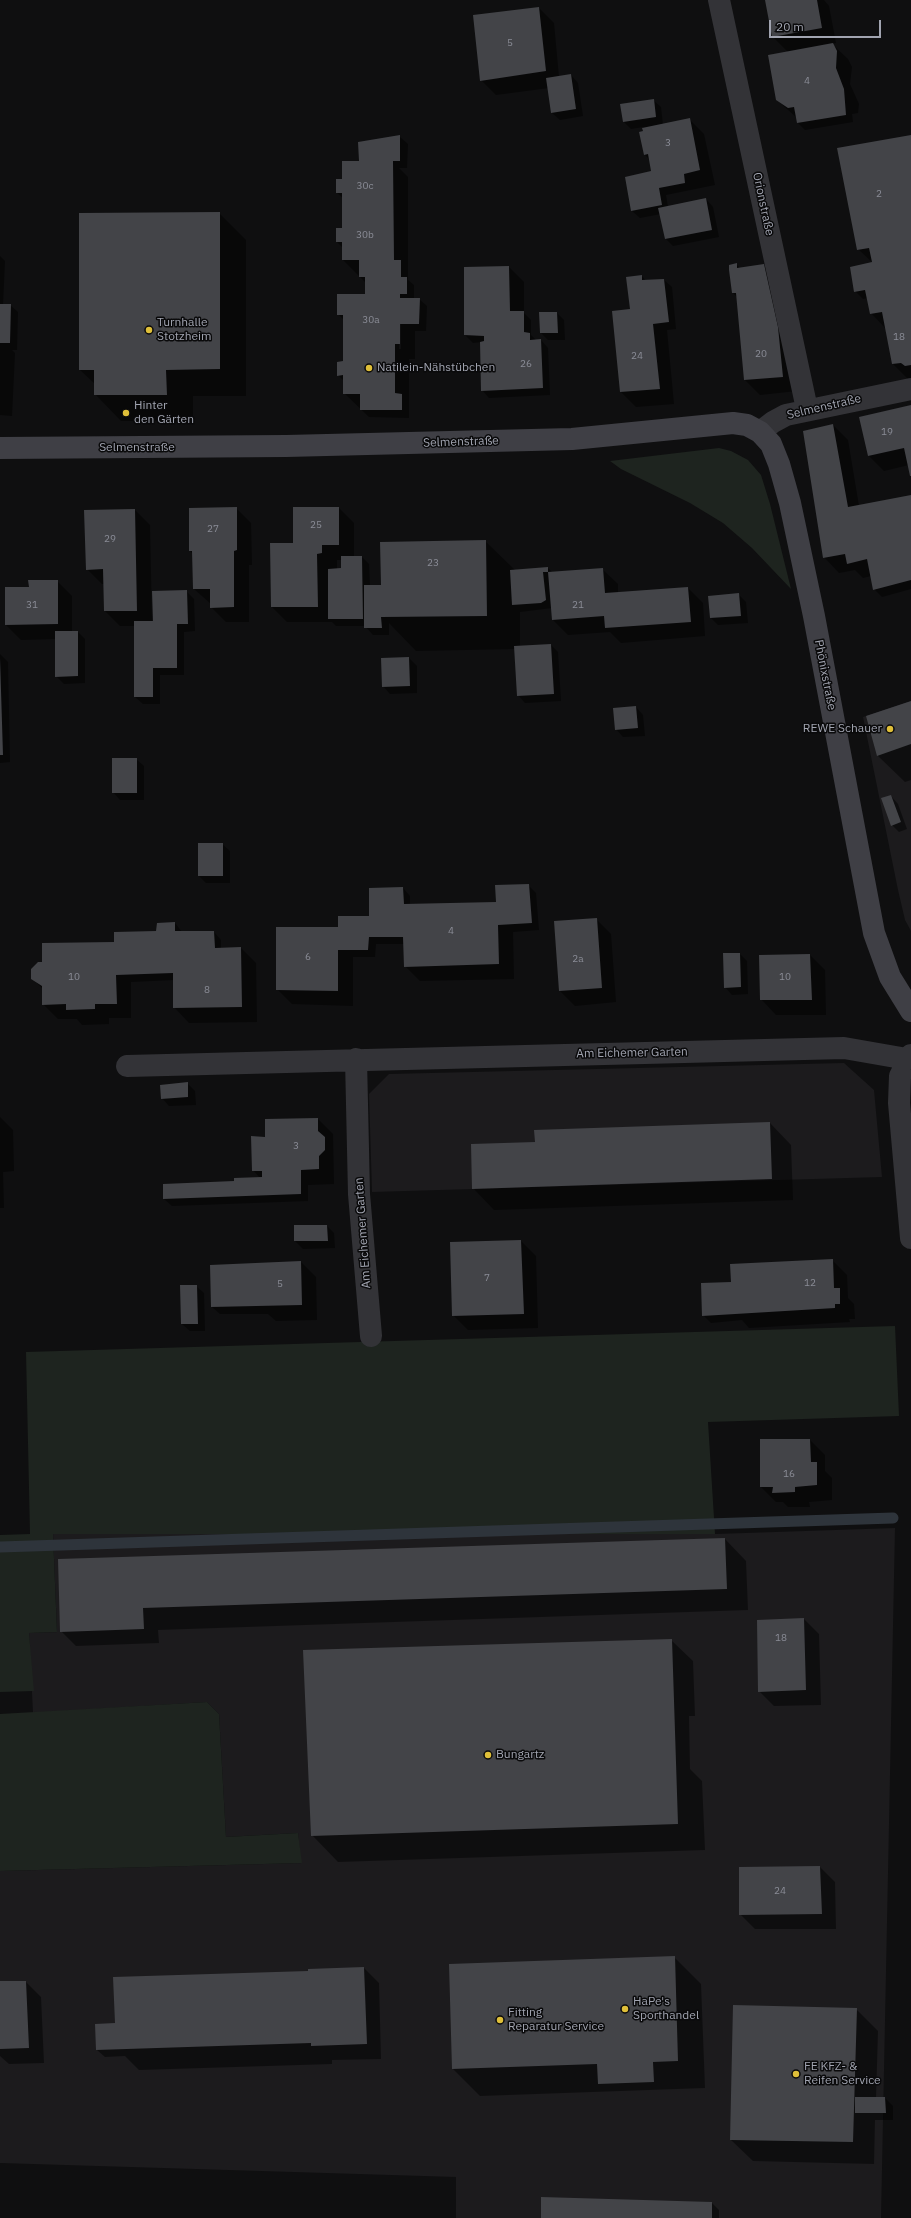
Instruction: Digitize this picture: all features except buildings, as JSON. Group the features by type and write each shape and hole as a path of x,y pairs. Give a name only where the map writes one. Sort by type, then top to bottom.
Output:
{"main road":[{"name":"Selmenstraße","path":"0,448 286,446 572,439 733,423 747,425 760,432"},
{"name":"Phönixstraße","path":"760,432 771,444 777,458 790,502 814,616 874,933 890,977 911,1011"}],"street":[{"name":"Orionstraße","path":"719,0 807,409"},
{"name":"Selmenstraße","path":"760,432 773,422 786,415 807,409 911,389"},
{"name":"Am Eichemer Garten","path":"127,1066 356,1059 844,1048 909,1057"},
{"path":"909,1057 900,1076 899,1103 911,1238"},
{"name":"Am Eichemer Garten","path":"356,1059 359,1194 371,1336"}],"shaded area":[{"path":"719,448 731,451 748,460 761,475 770,504 791,589 752,548 723,523 690,503 621,469 610,461"},
{"path":"911,701 911,931 905,920 898,890 863,717"},
{"path":"844,1063 874,1090 882,1177 372,1192 369,1094 389,1074"},
{"path":"895,1326 899,1416 708,1422 715,1534 53,1534 57,1632 29,1633 34,1691 0,1692 0,1535 30,1534 26,1352"},
{"path":"895,1528 881,2218 456,2218 456,2177 0,2163 0,1871 301,1863 298,1833 226,1837 219,1714 207,1702 33,1713 29,1633 57,1632 53,1534 715,1534"},
{"path":"207,1702 219,1714 226,1837 298,1833 302,1863 0,1871 0,1714"}],"waterway":[{"path":"0,1547 893,1518"}],"place":[{"name":"Turnhalle Stotzheim","path":"149,330"},
{"name":"Natilein-Nähstübchen","path":"369,368"},
{"name":"Hinter den Gärten","path":"126,413"},
{"name":"REWE Schauer","path":"890,729"},
{"name":"Bungartz","path":"488,1755"},
{"name":"HaPe's Sporthandel","path":"625,2009"},
{"name":"Fitting Reparatur Service","path":"500,2020"},
{"name":"FE KFZ- & Reifen Service","path":"796,2074"}]}
